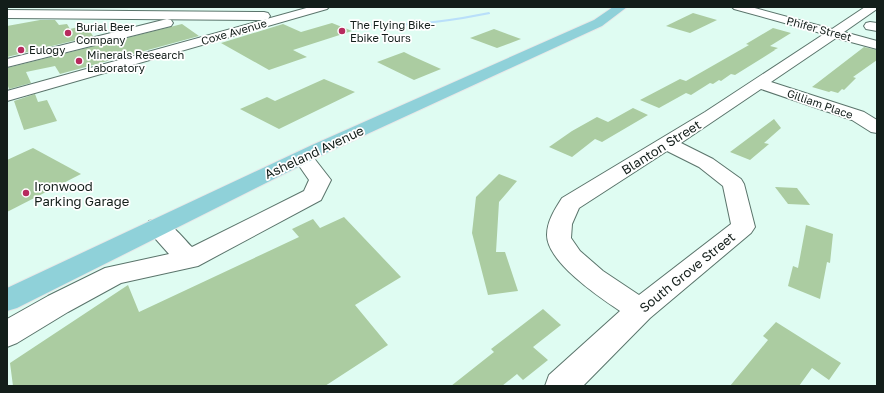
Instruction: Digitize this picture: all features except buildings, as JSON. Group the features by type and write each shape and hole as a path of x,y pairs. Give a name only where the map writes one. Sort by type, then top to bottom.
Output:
{"main road":[{"name":"Asheland Avenue","path":"7,300 303,157 598,23 621,7"}],"street":[{"name":"Coxe Avenue","path":"7,96 323,7"},
{"name":"Phifer Street","path":"738,7 756,8 877,45"},
{"name":"Blanton Street","path":"640,310 577,265 564,250 559,238 559,230 562,218 570,203 668,144 761,84 842,35 852,22 873,7"},
{"path":"7,14 289,17"},
{"path":"7,63 55,56 197,16"},
{"path":"852,22 874,27"},
{"path":"842,35 857,34 874,27"},
{"name":"Gilliam Place","path":"761,84 858,116 877,128"},
{"name":"South Grove Street","path":"561,386 640,310 743,227 733,184 706,163 668,144"},
{"path":"7,334 58,304 114,275 189,259 313,195 320,180 303,157"},
{"path":"158,227 189,259"}],"waterway":[{"path":"372,25 431,23 489,13"}],"place":[{"name":"The Flying Bike- Ebike Tours","path":"342,31"},
{"name":"Burial Beer Company","path":"68,33"},
{"name":"Eulogy","path":"21,50"},
{"name":"Minerals Research Laboratory","path":"79,61"},
{"name":"Ironwood Parking Garage","path":"26,193"}]}
